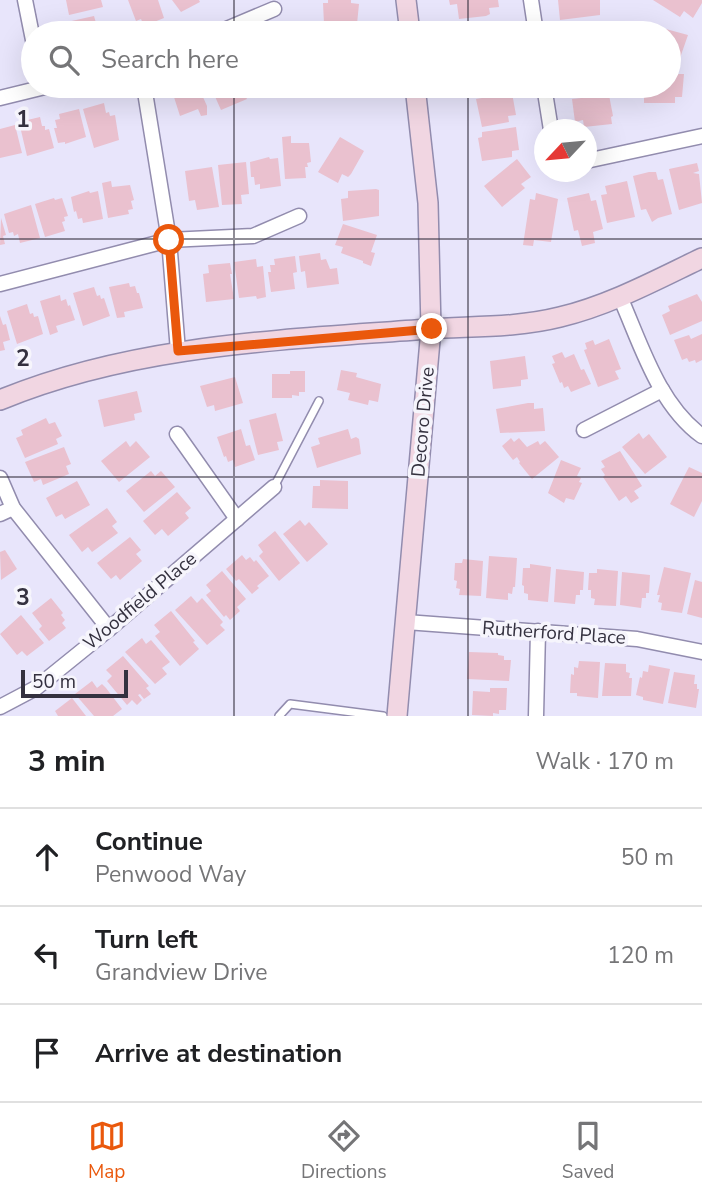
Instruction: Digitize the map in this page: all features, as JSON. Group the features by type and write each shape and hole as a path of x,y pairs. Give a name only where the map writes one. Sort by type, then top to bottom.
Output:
{"street":[{"path":"25,0 29,21"},
{"path":"406,0 409,21"},
{"path":"531,0 534,21"},
{"path":"246,21 274,9"},
{"path":"0,98 21,92"},
{"path":"146,98 169,240 178,351"},
{"name":"Decoro Drive","path":"397,716 432,329 428,203 416,98"},
{"path":"546,98 549,119"},
{"path":"597,159 702,136"},
{"path":"0,284 169,240 253,236 299,216"},
{"path":"0,400 65,377 178,351 522,324 560,317 620,297 702,258"},
{"path":"620,297 662,390 687,425 702,436"},
{"path":"584,430 662,390"},
{"path":"177,434 237,519"},
{"path":"0,478 6,511 109,629"},
{"name":"Woodfield Place","path":"0,707 36,688 109,629 274,486"},
{"name":"Rutherford Place","path":"406,622 637,639 702,652"},
{"path":"536,716 538,631"}],"lane":[{"path":"274,486 319,401"},
{"path":"279,716 290,704 383,716"}],"building":[{"path":"66,0 101,0 103,7 69,15"},
{"path":"128,0 158,0 164,18 156,21 136,21"},
{"path":"172,0 199,0 200,2 181,12"},
{"path":"328,0 351,0 351,3 359,4 357,21 324,21 323,3 328,3"},
{"path":"449,0 498,0 499,7 489,8 490,14 486,16 459,19 457,4 450,5"},
{"path":"558,0 600,0 600,15 560,20"},
{"path":"653,0 702,0 702,3 693,18 684,11 680,17"},
{"path":"94,16 95,21 72,21"},
{"path":"681,33 688,35 681,55"},
{"path":"681,74 684,74 682,97"},
{"path":"174,98 203,98 207,115 201,116 198,109 180,116"},
{"path":"216,98 247,99 221,110"},
{"path":"513,98 516,115 508,116 509,122 482,127 476,99"},
{"path":"610,98 612,124 597,126 597,119 575,119 572,99"},
{"path":"644,98 675,98 675,103 644,103"},
{"path":"104,103 106,113 115,115 119,140 94,148 83,109"},
{"path":"79,109 86,137 65,144 58,143 55,120 60,119 59,114"},
{"path":"40,117 45,130 49,129 54,148 27,156 19,122"},
{"path":"15,125 22,153 0,158 0,129"},
{"path":"516,127 519,150 512,151 512,157 482,161 478,138 482,137 482,132"},
{"path":"291,136 291,143 309,143 311,162 305,167 306,178 285,179 282,137"},
{"path":"340,137 364,151 351,174 348,177 342,174 338,183 318,172"},
{"path":"269,157 278,158 281,186 260,189 260,184 255,185 254,177 251,177 250,162"},
{"path":"517,159 531,177 521,184 525,188 502,207 484,186"},
{"path":"246,162 249,194 241,195 242,204 222,205 218,165"},
{"path":"697,163 699,171 693,173 699,174 702,203 679,210 669,169"},
{"path":"212,167 219,207 197,210 195,200 189,201 185,171"},
{"path":"656,172 658,180 663,179 672,214 652,222 646,209 641,210 633,176"},
{"path":"111,181 112,187 130,185 134,200 131,201 133,209 128,210 129,214 108,218 102,183"},
{"path":"627,181 635,217 607,223 601,195 607,194 605,186"},
{"path":"379,190 379,216 343,221 341,199 348,198 348,191"},
{"path":"98,191 103,219 83,223 82,218 78,219 76,211 74,212 71,197"},
{"path":"536,193 558,199 551,242 534,240 533,246 523,245 530,199 535,200"},
{"path":"589,193 591,201 596,200 603,229 593,232 595,243 582,246 578,230 574,231 567,198"},
{"path":"62,198 68,216 64,217 65,221 62,222 65,231 45,237 35,204"},
{"path":"31,205 40,238 20,243 18,234 14,236 13,232 9,233 4,214"},
{"path":"1,218 6,235 3,236 5,244 0,245"},
{"path":"343,224 377,235 371,252 375,253 371,266 341,253 343,247 335,245"},
{"path":"320,253 321,260 326,259 330,269 337,268 339,284 307,288 305,271 301,272 299,256"},
{"path":"295,256 295,289 271,292 268,272 271,272 270,265 275,265 274,259"},
{"path":"256,259 257,267 263,266 266,297 239,298 234,262"},
{"path":"230,263 234,299 206,302 203,274 209,273 208,265"},
{"path":"129,283 130,287 135,286 139,293 143,308 124,312 125,317 117,318 109,287"},
{"path":"94,287 97,296 104,298 110,316 83,326 73,293"},
{"path":"697,294 702,302 702,321 670,335 662,315 670,311 668,306"},
{"path":"60,295 61,301 66,299 68,306 70,305 75,320 56,326 58,332 50,335 40,301"},
{"path":"27,304 30,314 38,316 43,334 17,344 7,311"},
{"path":"0,316 3,325 6,324 10,340 3,342 5,350 0,351"},
{"path":"702,334 702,360 696,363 695,360 689,362 687,358 682,360 674,340 689,335 691,339"},
{"path":"609,339 621,369 615,371 619,379 598,387 584,350 587,349 585,343 593,340 595,345"},
{"path":"562,352 565,358 574,354 591,384 571,392 568,386 564,388 552,364 555,363 552,356"},
{"path":"525,356 528,379 521,380 521,386 493,389 490,361"},
{"path":"341,370 357,373 356,377 381,384 378,402 369,400 368,405 348,400 350,393 337,390"},
{"path":"290,371 305,371 305,392 299,392 299,396 292,395 292,398 272,398 272,374 290,374"},
{"path":"235,377 243,403 215,411 214,405 207,407 200,386"},
{"path":"137,391 142,412 134,414 135,420 104,427 98,400"},
{"path":"534,403 534,409 543,408 545,431 500,433 496,409"},
{"path":"276,413 283,441 277,442 279,450 258,455 249,420"},
{"path":"46,418 49,424 55,422 62,436 56,439 58,444 25,458 16,438 23,435 21,430"},
{"path":"241,429 246,446 250,445 255,460 235,467 233,460 228,462 226,456 224,457 217,437"},
{"path":"348,429 351,439 359,439 361,454 317,468 311,447 320,444 318,438"},
{"path":"639,433 643,439 649,434 667,457 645,474 622,447"},
{"path":"511,438 514,442 519,438 527,447 538,441 540,445 545,441 559,457 532,479 517,457 513,460 502,446"},
{"path":"126,441 130,447 136,441 150,457 119,482 101,461"},
{"path":"64,447 71,464 66,466 69,474 43,485 41,479 34,482 25,462"},
{"path":"620,451 642,486 634,491 639,498 631,503 626,496 619,501 603,477 605,475 601,469 605,467 601,461"},
{"path":"561,460 581,468 577,476 582,483 574,500 566,498 564,503 548,493"},
{"path":"689,467 702,473 702,501 694,517 670,504"},
{"path":"151,471 155,476 161,471 175,487 144,512 126,491"},
{"path":"320,480 348,481 348,509 312,508 313,486 320,486"},
{"path":"77,481 90,505 65,519 62,514 56,517 46,498"},
{"path":"177,492 191,508 185,513 189,518 168,536 162,529 155,535 143,521"},
{"path":"107,508 117,522 112,526 118,533 92,552 88,547 82,552 69,535"},
{"path":"300,520 305,526 309,522 328,544 307,562 283,534"},
{"path":"275,531 300,563 279,581 259,556 263,552 258,545"},
{"path":"130,537 141,550 136,554 142,561 120,580 116,575 111,579 97,563"},
{"path":"5,550 17,569 1,580 0,552"},
{"path":"242,555 246,560 250,557 254,562 256,560 269,576 252,594 226,569"},
{"path":"489,556 517,558 515,587 512,594 508,593 508,600 486,598"},
{"path":"463,559 483,561 481,596 459,595 460,589 456,588 457,581 454,580 455,563 462,563"},
{"path":"530,564 551,567 548,602 528,600 528,594 524,593 523,568 530,568"},
{"path":"664,567 691,573 682,613 661,610 662,603 658,602 660,595 657,595"},
{"path":"556,569 584,572 583,590 580,590 580,595 576,595 575,604 554,602"},
{"path":"597,569 618,571 616,606 594,605 595,599 591,598 591,590 588,590 589,573 597,573"},
{"path":"222,571 246,599 237,607 240,611 230,620 226,615 224,617 206,595 211,591 206,585"},
{"path":"622,572 650,575 649,593 646,593 646,598 642,598 641,608 620,605"},
{"path":"695,580 702,582 702,618 687,614"},
{"path":"191,596 197,603 202,598 223,622 220,625 225,630 207,645 175,610"},
{"path":"51,598 63,613 61,615 65,620 62,623 66,628 49,641 39,629 42,626 32,613"},
{"path":"171,611 199,649 180,666 155,636 160,632 154,625"},
{"path":"21,615 44,643 27,656 22,651 17,655 0,634"},
{"path":"142,638 146,644 151,640 170,662 162,668 167,674 155,684 125,652"},
{"path":"469,652 498,653 504,656 504,660 511,660 509,681 467,679"},
{"path":"123,656 149,686 146,688 151,694 144,699 138,695 142,700 137,705 132,700 127,705 107,681 112,676 106,670"},
{"path":"579,661 600,662 598,698 570,693 571,674 574,675 574,667 578,668"},
{"path":"605,663 626,664 626,672 630,673 629,678 632,678 631,696 602,696"},
{"path":"649,665 670,669 663,704 643,700 643,697 636,695 640,677 642,678 643,671 648,672"},
{"path":"674,672 695,675 694,684 697,684 699,689 696,708 668,703"},
{"path":"92,681 97,688 102,684 122,709 113,716 94,716 75,694"},
{"path":"490,688 507,688 506,710 499,710 499,714 493,713 493,716 472,715 473,691 490,692"},
{"path":"72,698 86,716 58,716 55,711"}],"route":[{"path":"169,240 178,351 432,329"}]}
